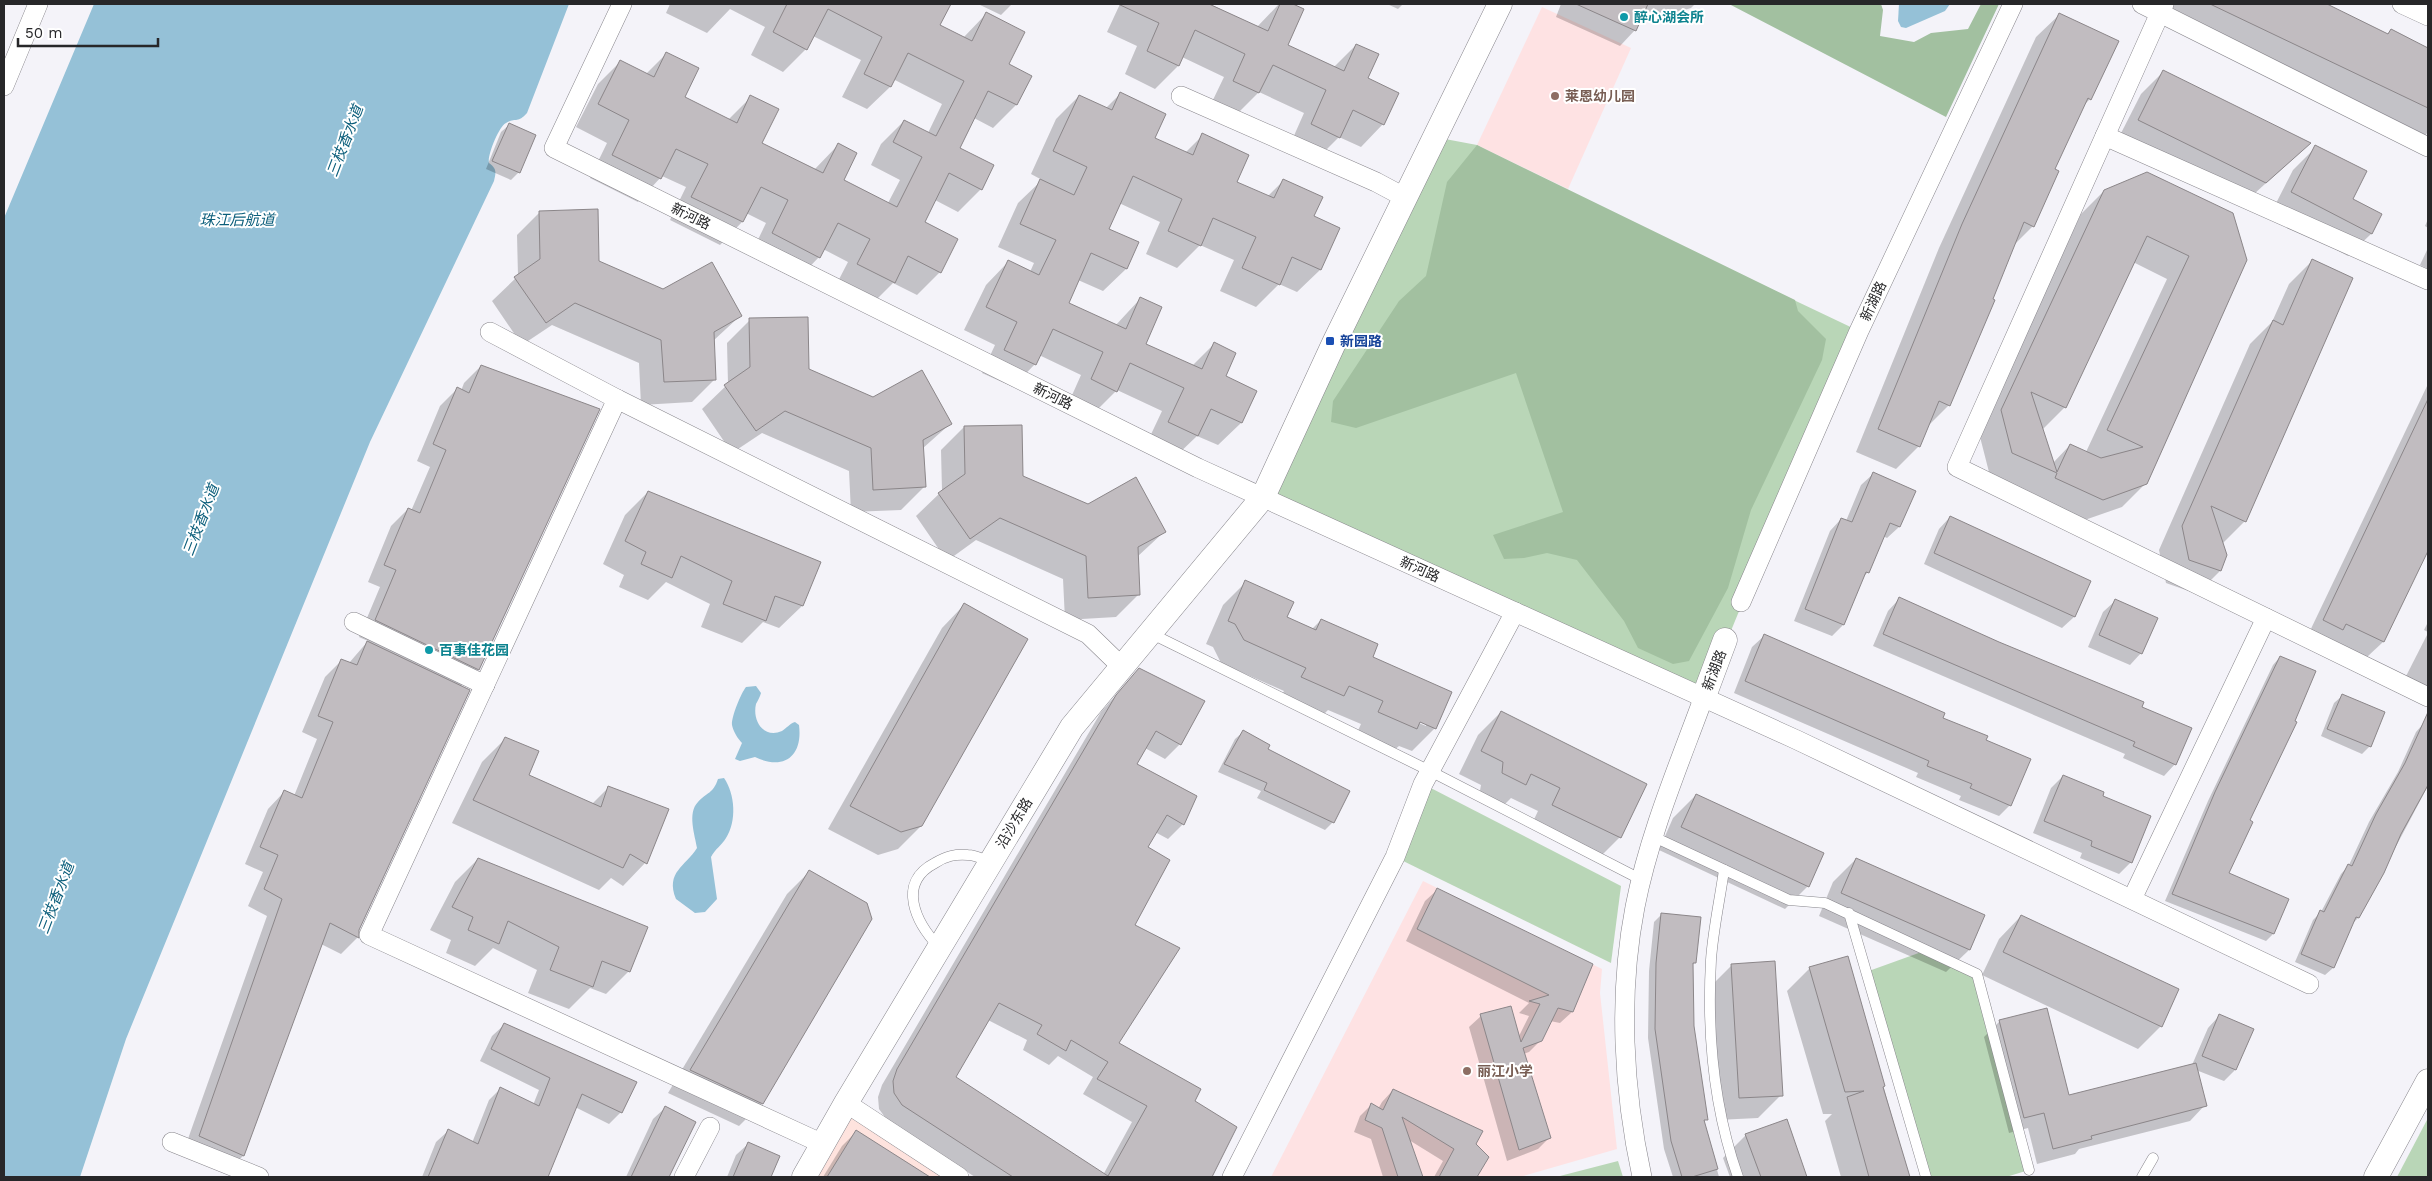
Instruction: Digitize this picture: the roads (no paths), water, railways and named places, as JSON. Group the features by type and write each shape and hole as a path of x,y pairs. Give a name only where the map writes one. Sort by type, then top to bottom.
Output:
{"street":[{"path":"4,86 38,4"},
{"name":"新河路","path":"622,4 554,148 1173,456 1703,699 1797,740 2310,984"},
{"path":"1263,497 1334,343 1500,4"},
{"name":"新湖路","path":"1741,602 1859,332 2013,4"},
{"path":"2142,4 2162,8 2428,147"},
{"path":"2402,4 2428,16"},
{"path":"2162,8 1957,468 2428,697"},
{"path":"1182,96 1376,182 1406,198"},
{"path":"2105,136 2428,280"},
{"path":"490,332 617,399 1088,634 1122,667"},
{"path":"617,399 369,935 823,1144"},
{"name":"沿沙东路","path":"804,1177 846,1103 1072,727 1263,497"},
{"path":"1232,1177 1396,857 1430,771 1515,612"},
{"path":"2132,899 2266,618"},
{"path":"354,622 485,685"},
{"name":"新湖路","path":"1703,699 1725,640"},
{"path":"1642,1177 1635,1142 1624,1027 1635,907 1654,837 1703,699"},
{"path":"2376,1177 2428,1081"},
{"path":"846,1103 959,1177"},
{"path":"684,1177 710,1127"},
{"path":"172,1142 259,1177"}],"lane":[{"path":"1150,633 1430,771 1642,880"},
{"path":"1654,837 1789,900 1825,903 1849,913 1977,974 2029,1170"},
{"path":"939,947 926,933 916,913 913,895 915,881 927,867 948,855 970,854 990,862"},
{"path":"1724,870 1711,959 1711,1054 1729,1152 1738,1177"},
{"path":"1849,913 1926,1177"},
{"path":"2142,1177 2153,1158"}],"water":[{"name":"珠江后航道","path":"94,4 569,4 527,113 519,119 509,121 503,125 494,142 489,163 495,171 494,181 370,442 126,1039 80,1177 4,1177 4,218"},
{"path":"1899,4 1950,4 1945,11 1906,28 1901,27 1898,21"},
{"path":"756,686 761,693 755,710 761,727 770,733 776,733 795,722 799,725 798,745 789,758 783,761 765,761 755,757 740,761 735,759 742,743 733,727 733,717 746,687"},
{"path":"724,778 731,792 733,816 730,831 711,857 717,899 705,912 695,913 676,899 673,882 678,870 697,848 692,818 695,807 712,790 718,779"}],"place":[{"name":"醉心湖会所","path":"1624,17"},
{"name":"莱恩幼儿园","path":"1555,96"},
{"name":"新园路","path":"1330,341"},
{"name":"百事佳花园","path":"429,650"},
{"name":"丽江小学","path":"1467,1071"}],"water label":[{"name":"三枝香水道","path":"345,141"},
{"name":"三枝香水道","path":"201,520"},
{"name":"三枝香水道","path":"56,898"}]}
